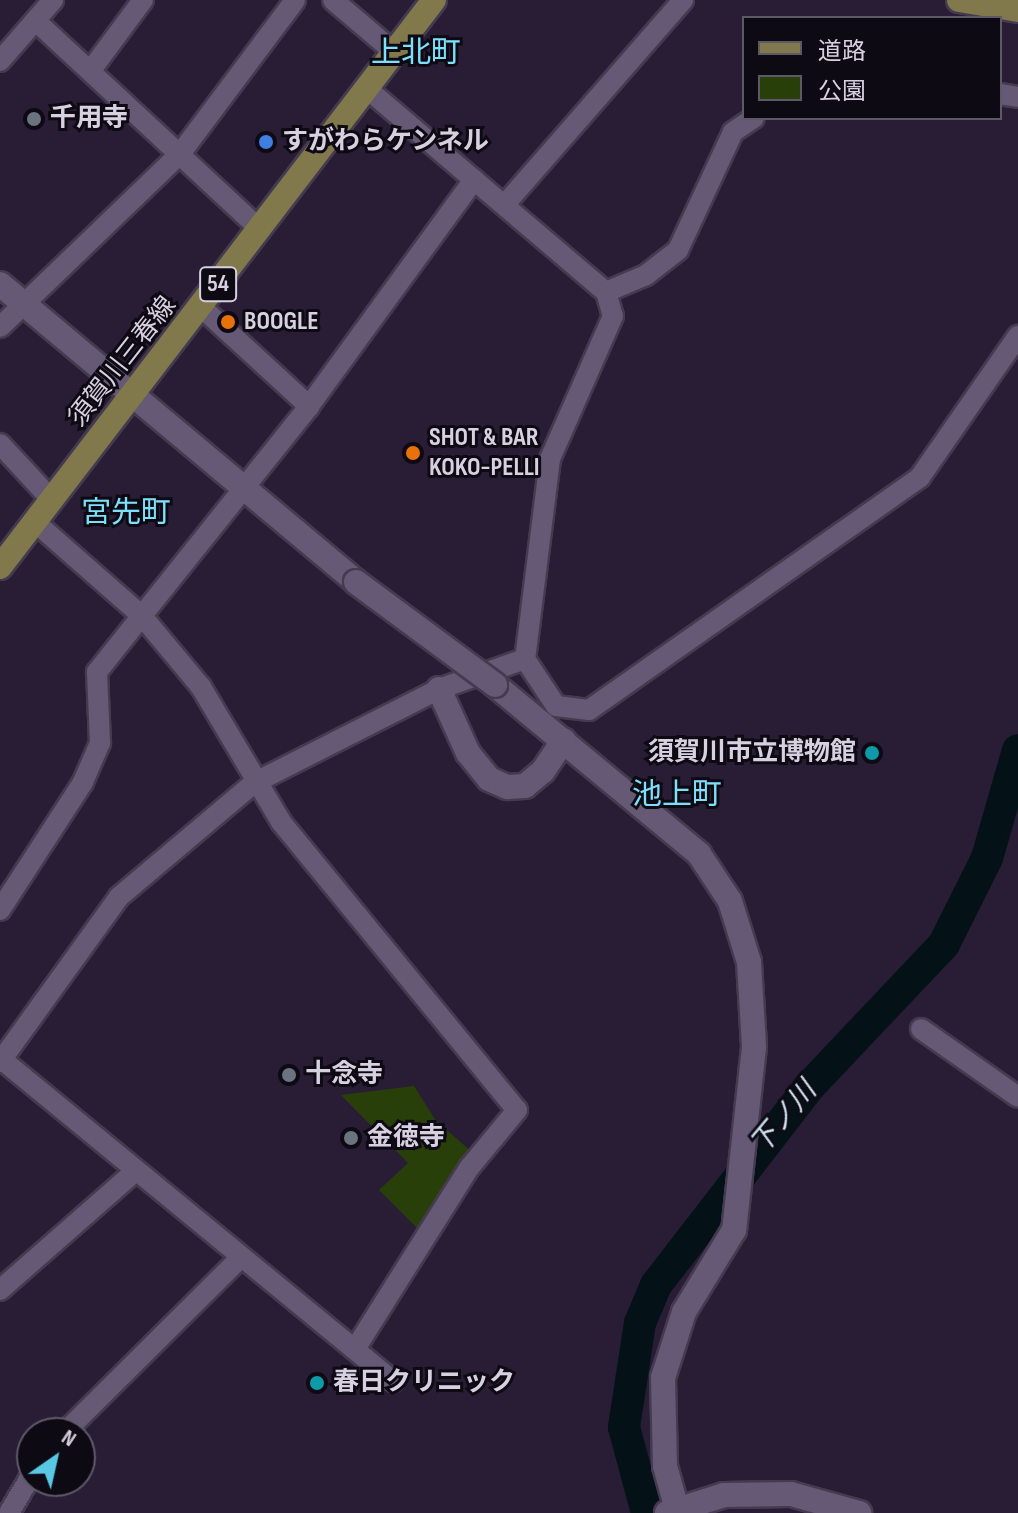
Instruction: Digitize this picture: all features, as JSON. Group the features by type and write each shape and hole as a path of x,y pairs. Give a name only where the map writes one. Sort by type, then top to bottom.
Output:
{"main road":[{"name":"須賀川三春線","path":"0,567 434,0"},
{"path":"959,0 1018,10"}],"street":[{"path":"0,61 38,23 53,0"},
{"path":"91,70 143,0"},
{"path":"0,327 180,154 295,0"},
{"path":"333,0 393,51"},
{"path":"507,202 683,0"},
{"path":"38,23 260,229"},
{"path":"365,87 474,180 507,202 606,292 613,316 550,459 525,659 556,706 589,710 920,477 1018,336"},
{"path":"606,292 646,275 678,250 733,132 751,120"},
{"path":"0,910 83,782 100,743 97,672 309,406 474,180"},
{"path":"0,284 130,400 242,492 660,815 699,854 730,901 755,1007 734,1230 684,1312 663,1378 665,1466 674,1512 724,1495 791,1494 859,1513"},
{"path":"201,307 309,406"},
{"path":"0,444 51,499"},
{"path":"34,521 142,616 201,687 254,783 517,1110 469,1168 355,1349"},
{"path":"393,1381 133,1173 97,1132 1,1060 119,897 254,783 439,689 525,659"},
{"path":"439,689 468,753 489,779 507,787 525,786 543,771 564,740"},
{"path":"921,1029 1018,1097"},
{"path":"0,1290 133,1173"},
{"path":"80,1417 240,1258"}],"green space":[{"path":"414,1086 436,1121 478,1157 420,1231 379,1190 408,1163 341,1095"}],"waterway":[{"name":"下ノ川","path":"647,1513 624,1427 640,1323 656,1285 808,1088 944,944 987,858 1018,750"}],"place":[{"name":"千用寺","path":"34,119"},
{"name":"すがわらケンネル","path":"266,142"},
{"name":"BOOGLE","path":"228,322"},
{"name":"SHOT & BAR KOKO-PELLI","path":"413,453"},
{"name":"須賀川市立博物館","path":"872,753"},
{"name":"十念寺","path":"289,1075"},
{"name":"金徳寺","path":"351,1138"},
{"name":"春日クリニック","path":"317,1383"}],"district":[{"name":"上北町","path":"416,53"},
{"name":"宮先町","path":"126,513"},
{"name":"池上町","path":"677,795"}]}
